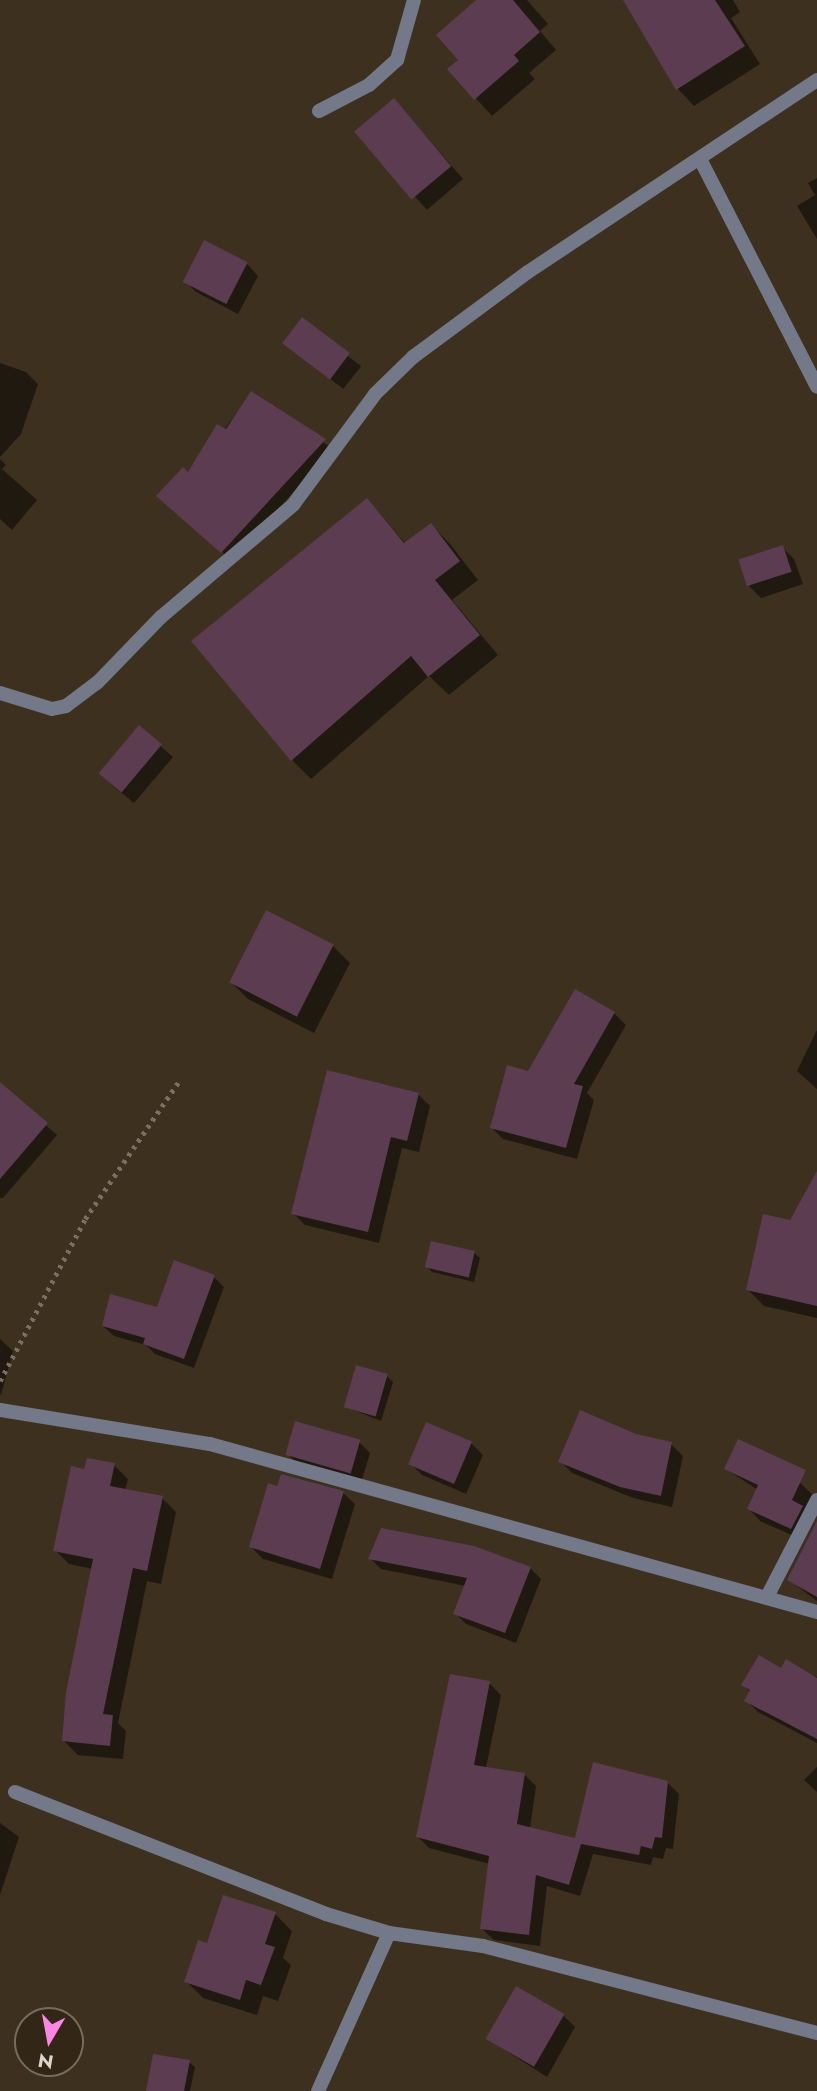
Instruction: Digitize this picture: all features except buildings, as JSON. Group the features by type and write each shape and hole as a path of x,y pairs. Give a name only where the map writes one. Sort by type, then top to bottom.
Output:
{"street":[{"path":"320,111 369,85 397,60 414,0"},
{"path":"0,693 52,709 66,706 97,683 161,617 293,505 375,394 413,357 528,272 817,80"},
{"path":"700,159 817,387"},
{"path":"0,1410 210,1444 768,1595 817,1612"},
{"path":"768,1595 817,1500"},
{"path":"15,1792 230,1872 326,1914 389,1933 483,1946 817,2033"},
{"path":"318,2091 389,1933"}],"path":[{"path":"0,1381 85,1219 179,1081"}]}
